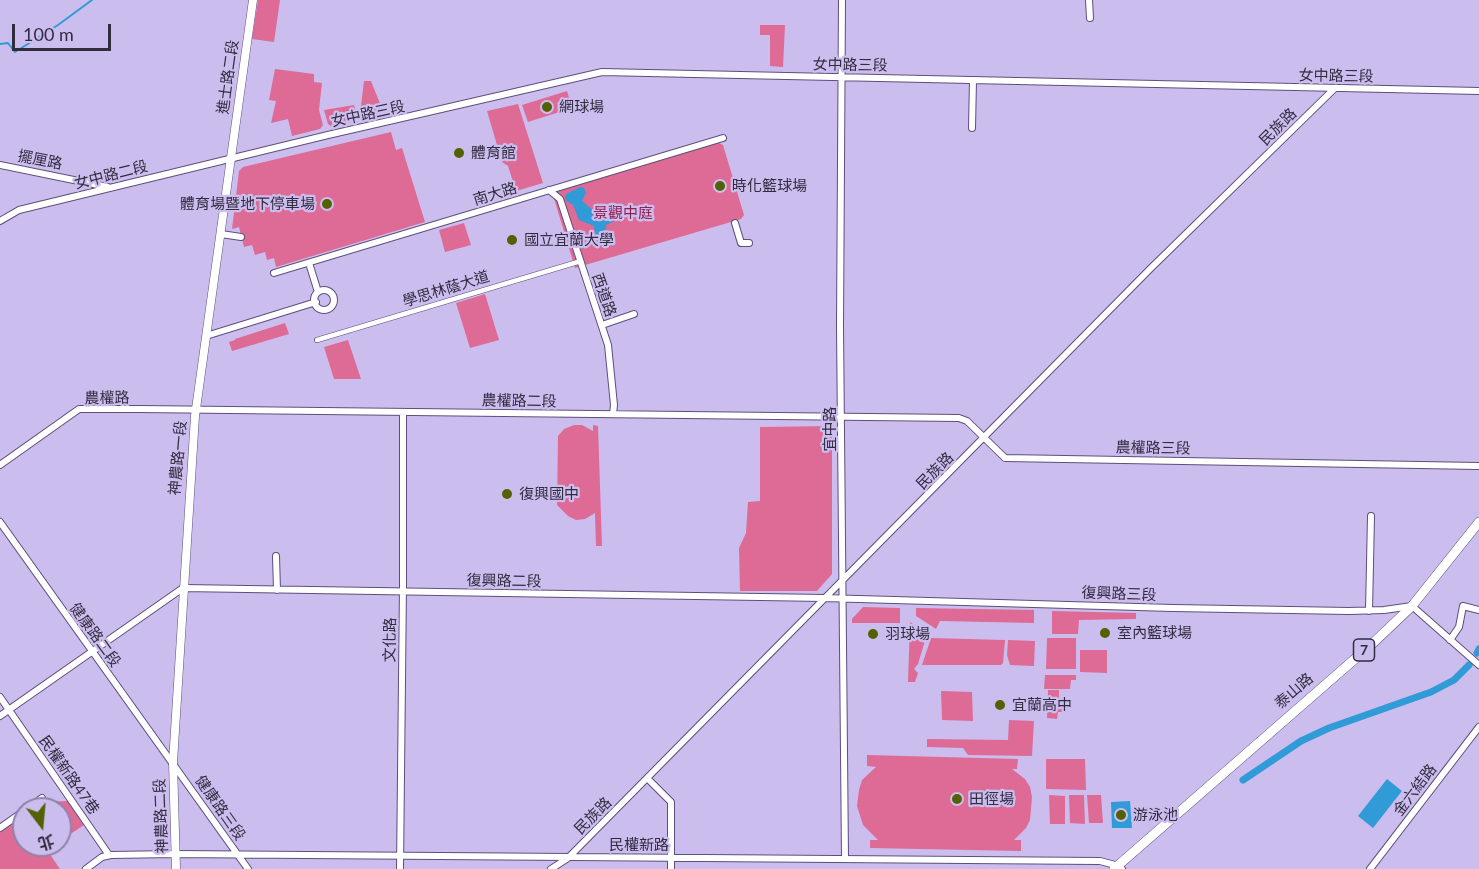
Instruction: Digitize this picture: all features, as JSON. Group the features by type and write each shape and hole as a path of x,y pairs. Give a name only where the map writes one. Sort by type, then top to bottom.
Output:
{"main road":[{"name":"泰山路","path":"1118,868 1227,768 1372,644 1412,606 1479,522"}],"street":[{"name":"進士路二段","path":"231,158 253,0"},
{"name":"宜中路","path":"842,0 845,858"},
{"path":"1089,0 1090,18"},
{"name":"女中路三段","path":"231,158 602,72 1479,91"},
{"path":"972,129 973,80"},
{"name":"民族路","path":"551,869 568,858 1150,269 1335,88"},
{"name":"南大路","path":"274,273 723,138"},
{"name":"女中路二段","path":"0,221 15,211 231,158"},
{"name":"神農路一段","path":"173,762 189,482 196,410 231,158"},
{"name":"擺厘路","path":"0,165 111,188"},
{"name":"西道路","path":"549,190 560,198 608,345 613,414"},
{"path":"735,222 741,243 749,243"},
{"path":"221,234 241,237"},
{"name":"學思林蔭大道","path":"318,340 581,261"},
{"path":"309,263 318,292"},
{"path":"330,291 334,302 331,308 320,309 315,296 318,292 330,291"},
{"path":"206,336 316,302"},
{"path":"602,325 634,314"},
{"name":"農權路","path":"0,465 80,409 196,410"},
{"name":"農權路二段","path":"196,410 842,416"},
{"name":"文化路","path":"400,869 403,412"},
{"name":"農權路三段","path":"842,416 959,418 967,421 1005,458 1479,466"},
{"path":"1369,610 1371,516"},
{"name":"健康路二段","path":"0,522 173,762"},
{"path":"276,556 277,590"},
{"path":"0,716 183,588"},
{"name":"復興路二段","path":"183,588 824,598"},
{"name":"復興路三段","path":"824,598 1173,608 1369,610 1412,606"},
{"path":"1412,606 1479,665"},
{"path":"1450,640 1459,627 1463,606 1479,610"},
{"name":"民權新路47巷","path":"0,697 109,855"},
{"name":"金六結路","path":"1370,869 1479,727"},
{"name":"神農路二段","path":"173,762 176,869"},
{"name":"健康路三段","path":"173,762 248,869"},
{"path":"647,778 671,802 670,869"},
{"path":"86,869 102,857 109,855"},
{"name":"民權新路","path":"109,855 1100,861 1118,868"}],"green space":[{"path":"258,0 280,0 274,42 252,39"},
{"path":"760,25 785,25 783,67 770,66 770,35 760,35"},
{"path":"275,69 314,74 314,82 322,83 319,110 323,125 320,129 292,136 288,119 271,123 276,101 269,100"},
{"path":"364,81 371,81 385,116 367,120 364,118 361,106"},
{"name":"網球場","path":"567,91 572,108 528,122 522,105"},
{"path":"518,104 543,183 516,191 508,166 502,162 487,111"},
{"path":"354,105 357,118 355,121 332,127 328,124 324,110"},
{"name":"體育場暨地下停車場","path":"391,132 396,150 402,148 425,222 276,267 274,258 267,260 265,252 255,255 252,245 244,247 239,227 232,229 239,171 243,167"},
{"name":"景觀中庭","path":"717,142 723,145 744,215 741,219 575,268 552,192"},
{"path":"464,223 471,245 445,252 439,230"},
{"path":"485,294 499,340 470,348 456,303"},
{"path":"285,323 289,334 232,351 229,342"},
{"path":"348,340 361,379 334,379 324,347"},
{"path":"582,425 593,431 593,425 598,426 602,546 596,546 595,513 585,519 576,520 568,516 557,505 558,436 564,429"},
{"path":"832,426 832,574 817,591 740,591 739,548 746,533 748,502 760,501 760,427"},
{"path":"863,607 900,608 900,623 852,623 852,619"},
{"path":"916,608 1034,610 1034,623 940,621 936,629 916,616"},
{"path":"1052,611 1136,613 1136,619 1079,620 1078,634 1052,634"},
{"path":"910,622 927,634 918,664 914,669 918,673 915,682 908,682"},
{"path":"931,638 1005,640 1003,663 1001,665 922,665"},
{"path":"1047,638 1076,638 1076,669 1046,669"},
{"path":"1008,640 1035,641 1034,666 1010,665 1007,655"},
{"path":"1080,650 1107,650 1107,673 1080,672"},
{"path":"1045,675 1076,675 1076,680 1071,680 1070,689 1044,689"},
{"path":"1048,690 1059,690 1059,701 1065,707 1065,712 1058,712 1057,719 1047,718"},
{"path":"941,691 972,692 973,721 942,720"},
{"path":"1009,720 1034,721 1032,756 968,755 963,748 927,747 927,739 1008,740"},
{"path":"867,755 1018,759 1017,769 1012,769 1025,779 1032,797 1030,820 1026,828 1014,840 1021,840 1021,851 870,848 870,840 878,840 863,825 857,806 862,780 876,767 867,766"},
{"path":"1046,759 1085,759 1086,790 1046,789"},
{"path":"1049,795 1065,796 1065,824 1050,824"},
{"path":"1069,795 1084,795 1085,824 1070,823"},
{"path":"1087,795 1101,795 1103,823 1089,823"},
{"path":"72,806 84,825 72,833"},
{"path":"12,822 12,857 52,857 60,869 0,869 0,830"}],"water":[{"path":"580,187 584,188 586,193 582,201 599,215 605,213 610,206 626,209 623,217 606,225 605,236 598,237 594,226 579,220 573,205 565,200 566,194"},
{"path":"1387,779 1402,791 1373,828 1358,816"},
{"name":"游泳池","path":"1130,801 1132,828 1112,828 1111,802"}],"waterway":[{"path":"0,44 8,43 15,52 92,0"},
{"path":"1477,653 1479,649"},
{"path":"1243,780 1301,741 1329,728 1431,692 1454,680 1469,665"}],"place":[{"name":"網球場","path":"547,107"},
{"name":"體育館","path":"459,153"},
{"name":"時化籃球場","path":"720,186"},
{"name":"體育場暨地下停車場","path":"327,204"},
{"name":"國立宜蘭大學","path":"512,240"},
{"name":"復興國中","path":"507,494"},
{"name":"室內籃球場","path":"1105,633"},
{"name":"羽球場","path":"873,634"},
{"name":"宜蘭高中","path":"1000,705"},
{"name":"田徑場","path":"957,799"},
{"name":"游泳池","path":"1121,815"}]}
